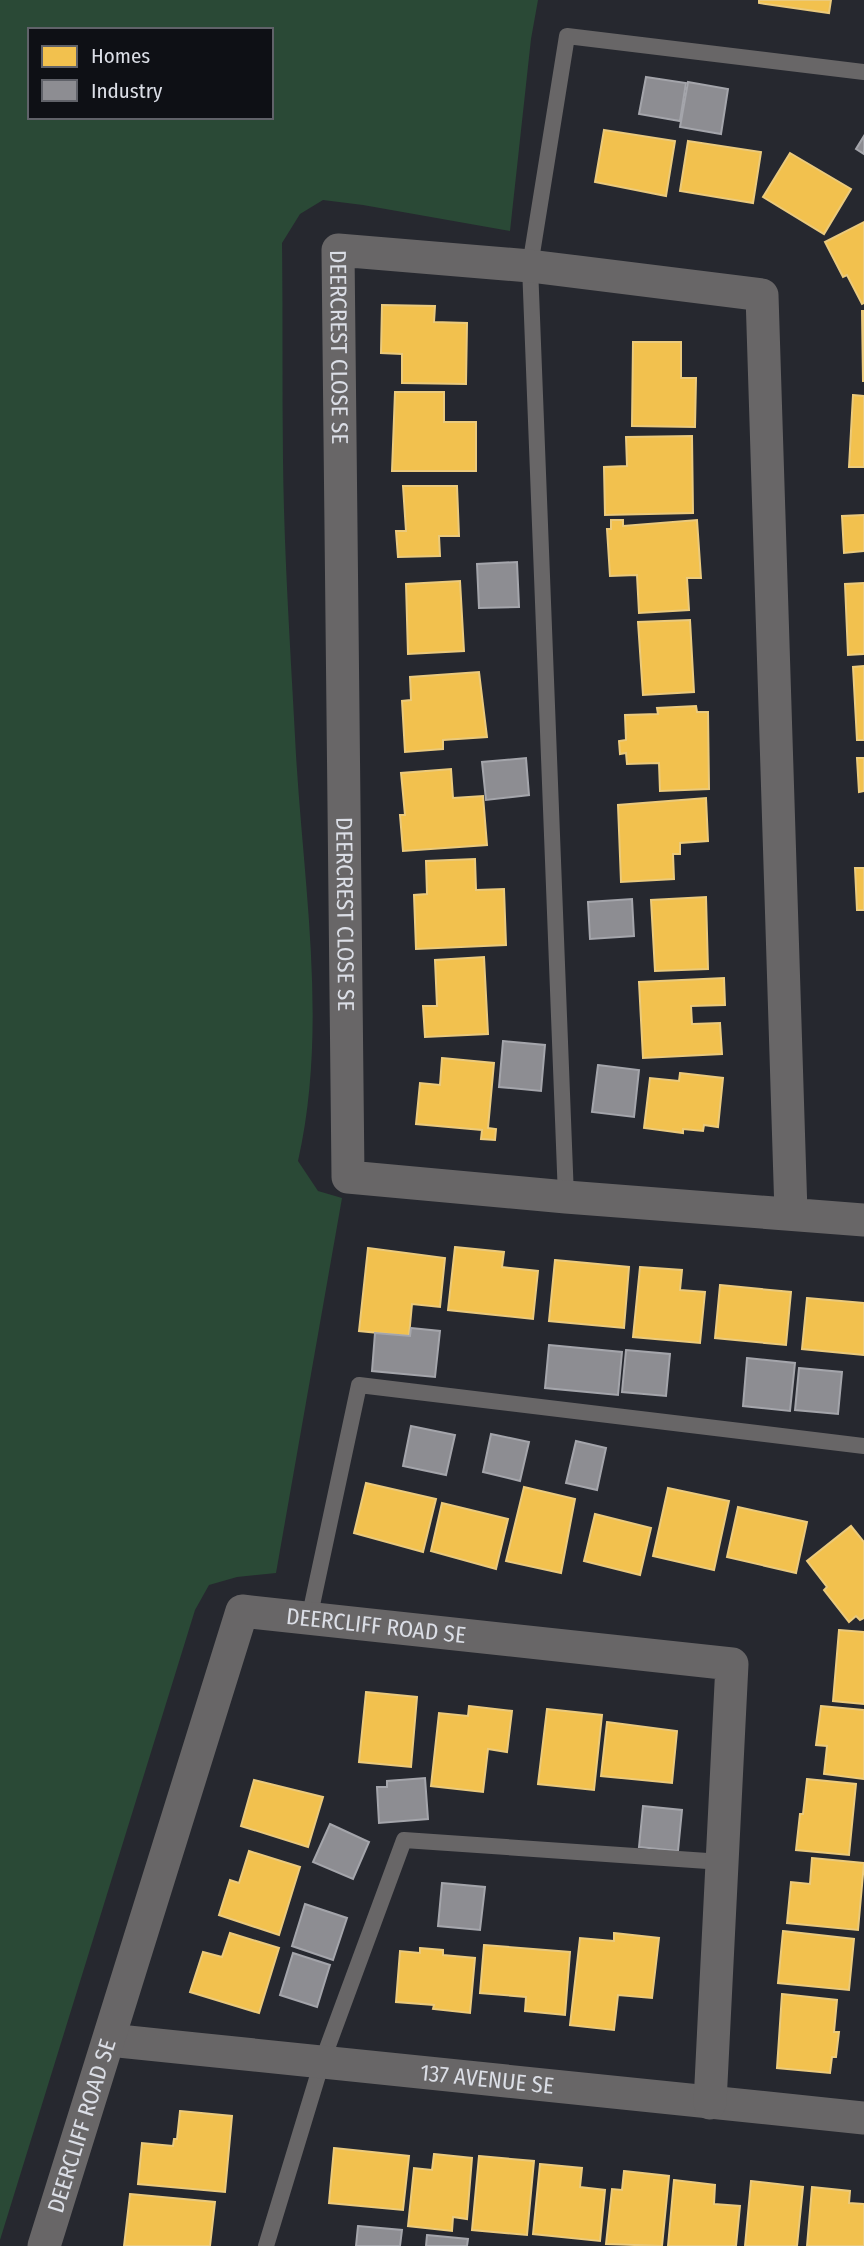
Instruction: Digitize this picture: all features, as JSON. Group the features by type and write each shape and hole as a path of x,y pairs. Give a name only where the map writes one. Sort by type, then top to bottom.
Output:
{"street":[{"name":"DEERCREST CLOSE SE","path":"791,1213 762,295 530,266 338,250 348,1177 566,1198 864,1220"},
{"name":"DEERCLIFF ROAD SE","path":"44,2246 242,1611 732,1664 710,2102"},
{"name":"137 AVENUE SE","path":"109,2040 864,2118"}],"lane":[{"path":"566,1198 530,266 567,36 864,72"},
{"path":"309,1619 359,1385 864,1446"},
{"path":"266,2246 322,2062 404,1840 722,1862"}],"green space":[{"path":"0,0 538,0 531,39 510,231 323,200 300,214 282,243 285,533 313,1010 307,1111 298,1161 318,1191 342,1198 276,1573 237,1577 209,1585 195,1610 0,2240"}],"building: Homes":[{"path":"759,0 831,0 829,13 759,3"},
{"path":"604,130 675,141 666,196 595,182"},
{"path":"688,141 761,152 753,203 680,191"},
{"path":"790,153 851,189 824,234 763,197"},
{"path":"864,222 862,304 847,275 843,277 825,242"},
{"path":"382,305 435,306 434,322 467,323 466,384 402,383 402,354 381,353"},
{"path":"864,311 864,381 863,381"},
{"path":"633,342 681,342 681,378 696,378 695,427 632,426"},
{"path":"395,392 444,392 444,422 476,422 476,471 392,471"},
{"path":"853,395 864,396 864,467 849,467"},
{"path":"692,436 693,513 605,515 604,467 627,466 626,437"},
{"path":"403,486 457,486 459,536 439,536 440,556 398,557 396,531 406,531"},
{"path":"864,515 864,551 844,553 842,516"},
{"path":"611,520 623,520 623,526 697,520 701,578 687,578 689,610 639,613 637,575 610,576 607,529 611,529"},
{"path":"460,581 464,651 408,654 406,584"},
{"path":"864,583 864,654 848,655 845,584"},
{"path":"690,620 694,692 643,695 638,622"},
{"path":"864,666 864,740 857,740 853,667"},
{"path":"479,672 487,737 443,740 443,749 405,752 402,701 411,700 410,677"},
{"path":"696,706 697,712 708,712 709,789 660,791 659,763 627,764 626,753 620,754 619,741 626,740 625,715 658,714 657,708"},
{"path":"857,758 864,758 864,791 859,792"},
{"path":"451,769 453,798 483,796 487,845 403,851 400,815 405,815 401,773"},
{"path":"706,798 708,841 680,843 680,854 673,854 674,879 621,882 618,805"},
{"path":"475,859 476,890 504,889 506,945 416,949 414,895 427,894 426,861"},
{"path":"855,868 864,868 864,910 857,910"},
{"path":"706,897 708,969 655,971 651,900"},
{"path":"484,957 488,1034 425,1037 423,1006 437,1006 435,960"},
{"path":"724,978 725,1005 691,1006 692,1024 720,1023 722,1054 643,1058 639,982"},
{"path":"442,1058 494,1063 488,1128 496,1129 495,1140 481,1139 482,1130 416,1124 420,1083 440,1085"},
{"path":"680,1073 723,1078 718,1127 704,1125 703,1131 683,1129 683,1133 644,1128 650,1078 679,1081"},
{"path":"455,1247 504,1252 502,1267 538,1271 533,1319 448,1310"},
{"path":"368,1248 445,1258 440,1307 412,1304 409,1336 359,1331"},
{"path":"555,1260 629,1267 624,1328 549,1321"},
{"path":"640,1267 682,1270 680,1290 705,1292 700,1343 633,1337"},
{"path":"720,1285 791,1292 786,1345 715,1338"},
{"path":"807,1298 864,1303 864,1355 802,1349"},
{"path":"366,1483 436,1499 423,1552 354,1533"},
{"path":"524,1487 575,1499 561,1573 506,1561"},
{"path":"668,1488 729,1501 714,1570 653,1556"},
{"path":"442,1503 508,1519 496,1569 431,1551"},
{"path":"738,1507 807,1522 796,1573 727,1557"},
{"path":"595,1514 651,1528 640,1575 584,1561"},
{"path":"851,1526 864,1542 864,1618 860,1620 856,1616 849,1622 824,1590 827,1587 807,1561"},
{"path":"839,1630 864,1632 864,1704 833,1701"},
{"path":"366,1692 417,1697 411,1767 359,1762"},
{"path":"469,1706 512,1711 507,1752 488,1749 483,1792 431,1786 439,1713 468,1716"},
{"path":"821,1706 864,1710 864,1779 824,1774 827,1746 816,1745"},
{"path":"547,1709 602,1715 594,1790 538,1784"},
{"path":"607,1722 677,1731 672,1783 601,1776"},
{"path":"807,1779 856,1784 849,1855 796,1850"},
{"path":"254,1780 323,1797 308,1847 241,1826"},
{"path":"249,1851 300,1867 279,1935 219,1915 230,1880 239,1883"},
{"path":"812,1858 864,1863 858,1930 787,1923 791,1882 810,1884"},
{"path":"783,1931 854,1939 849,1990 778,1983"},
{"path":"230,1933 279,1948 259,2013 190,1992 203,1952 222,1957"},
{"path":"614,1933 659,1938 652,1998 618,1995 614,2030 570,2025 580,1938 614,1941"},
{"path":"484,1945 570,1952 565,2015 525,2011 526,1997 480,1993"},
{"path":"420,1948 443,1950 443,1955 475,1958 470,2013 433,2009 434,2005 396,2002 400,1951 420,1953"},
{"path":"782,1994 837,2000 834,2032 839,2032 836,2057 832,2057 830,2073 777,2068"},
{"path":"180,2111 232,2116 225,2192 138,2184 142,2143 173,2146 174,2139 177,2139"},
{"path":"334,2148 409,2156 403,2210 329,2203"},
{"path":"434,2154 472,2158 467,2219 453,2217 452,2231 408,2226 414,2168 432,2170"},
{"path":"479,2156 534,2161 527,2235 472,2230"},
{"path":"540,2164 582,2168 580,2187 605,2190 600,2241 533,2234"},
{"path":"624,2171 669,2176 662,2246 606,2244 612,2189 622,2190"},
{"path":"674,2180 715,2185 714,2204 740,2206 736,2246 668,2246"},
{"path":"751,2181 803,2187 797,2246 745,2246"},
{"path":"812,2187 850,2191 849,2203 864,2204 864,2246 807,2246"},
{"path":"130,2194 215,2202 210,2246 124,2246"}],"building: Industry":[{"path":"646,77 686,83 680,121 639,114"},
{"path":"688,82 728,89 721,134 680,127"},
{"path":"864,136 864,154 856,149"},
{"path":"517,562 519,607 479,608 477,564"},
{"path":"526,758 529,795 486,800 482,762"},
{"path":"632,899 634,936 590,939 588,902"},
{"path":"503,1041 545,1045 541,1091 499,1087"},
{"path":"598,1065 639,1070 634,1117 592,1112"},
{"path":"411,1328 440,1331 435,1377 372,1371 375,1333 410,1336"},
{"path":"549,1345 622,1352 618,1395 545,1388"},
{"path":"626,1350 670,1354 666,1396 622,1392"},
{"path":"747,1358 795,1363 790,1411 743,1406"},
{"path":"799,1368 842,1372 838,1414 795,1410"},
{"path":"411,1426 455,1435 446,1475 403,1466"},
{"path":"491,1434 529,1442 520,1481 483,1472"},
{"path":"576,1441 606,1448 597,1490 566,1483"},
{"path":"425,1778 428,1819 379,1823 377,1787 387,1787 387,1781"},
{"path":"643,1806 682,1810 678,1851 639,1847"},
{"path":"330,1824 369,1842 353,1879 313,1862"},
{"path":"442,1883 485,1887 480,1930 438,1926"},
{"path":"305,1904 347,1918 333,1960 292,1946"},
{"path":"293,1953 330,1965 317,2007 280,1995"},
{"path":"358,2226 402,2230 400,2246 356,2246"},
{"path":"427,2235 468,2239 467,2246 426,2246"}]}
